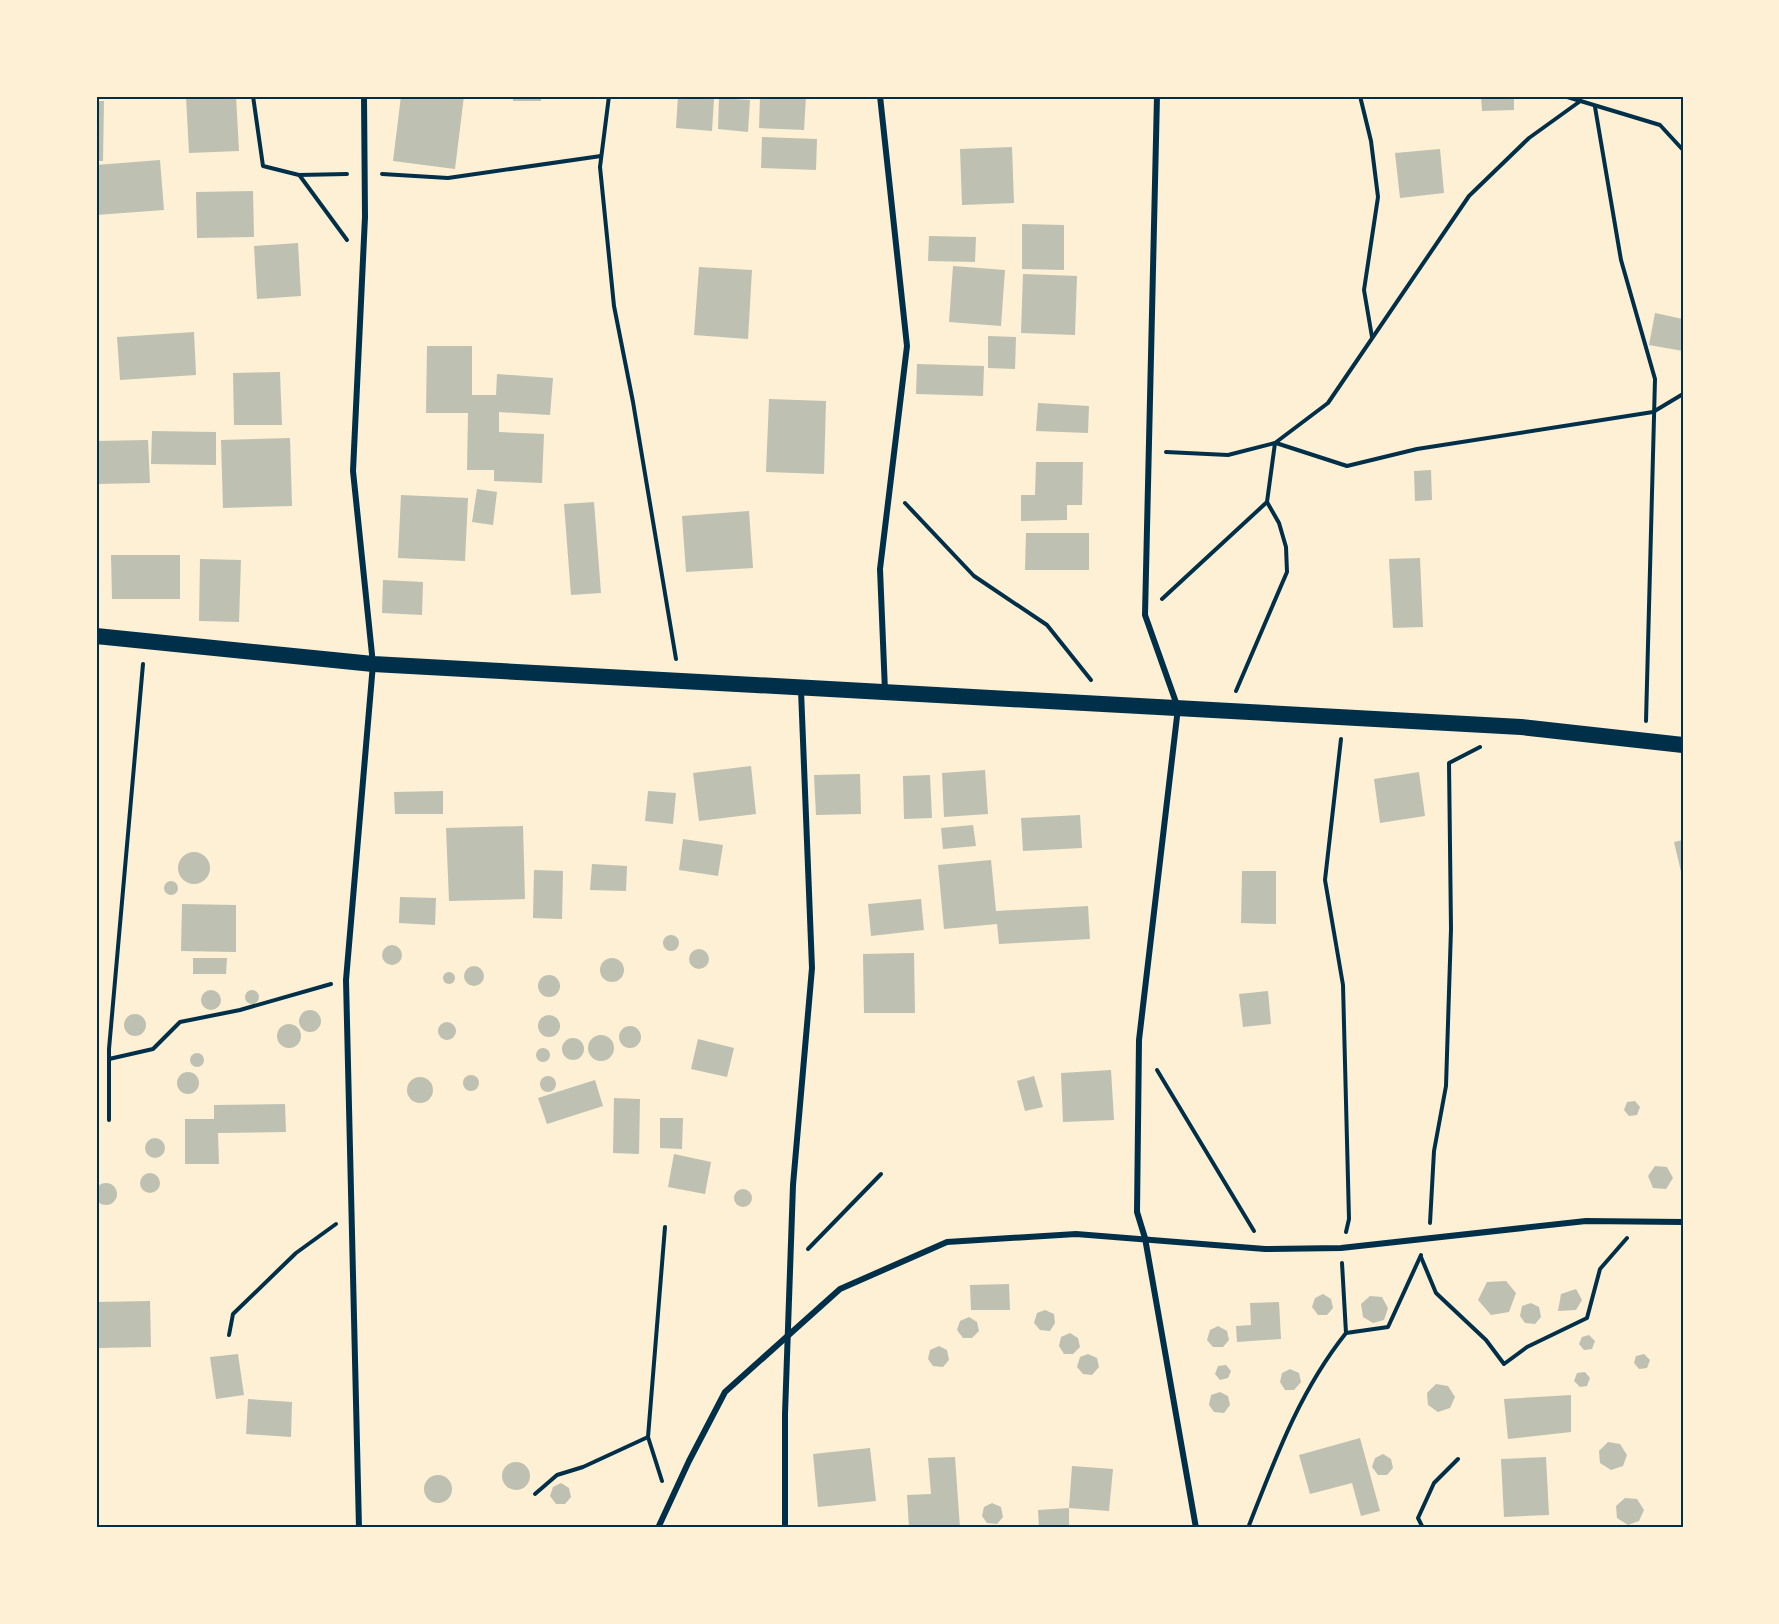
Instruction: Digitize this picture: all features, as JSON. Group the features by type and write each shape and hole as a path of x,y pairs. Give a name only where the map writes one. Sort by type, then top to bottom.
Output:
{"highway":[{"path":"96,636 373,664 1521,727 1683,745"}],"street":[{"path":"359,1528 346,980 373,664 353,471 363,262 363,96"},
{"path":"880,96 907,346 880,569 885,692"},
{"path":"1157,96 1145,615 1178,708 1138,1040 1137,1212 1145,1238 1196,1528"},
{"path":"785,1528 793,1185 812,968 801,687"},
{"path":"658,1528 725,1392 840,1288 947,1242 1076,1234 1265,1249 1341,1248 1586,1221 1683,1222"}],"path":[{"path":"253,96 263,166 299,175 364,173 448,178 601,156"},
{"path":"609,96 601,156 614,306 633,402 680,681"},
{"path":"1360,96 1371,141 1378,197 1364,290 1372,338"},
{"path":"1564,96 1660,125 1683,150"},
{"path":"1149,450 1228,455 1275,443 1328,404 1469,196 1529,138 1579,102 1580,96"},
{"path":"1595,107 1621,260 1655,379 1646,742"},
{"path":"299,175 363,262"},
{"path":"1275,443 1347,466 1417,449 1653,412 1683,394"},
{"path":"1228,711 1287,572 1286,547 1279,523 1268,502 1275,443"},
{"path":"890,488 974,576 1047,625 1111,704"},
{"path":"1145,615 1268,502"},
{"path":"109,1120 109,1059 145,641"},
{"path":"1248,1528 1286,1431 1320,1365 1346,1333 1341,1248 1349,1219 1343,985 1325,880 1344,717"},
{"path":"1346,1333 1388,1327 1430,1238 1430,1193 1446,1086 1451,929 1449,763 1521,727"},
{"path":"109,1059 153,1049 180,1022 240,1010 346,980"},
{"path":"1138,1040 1265,1249"},
{"path":"790,1267 881,1174"},
{"path":"229,1335 233,1314 296,1253 351,1214"},
{"path":"1420,1256 1436,1293 1486,1340 1504,1364 1527,1347 1587,1318 1600,1269 1642,1222"},
{"path":"665,1227 648,1437 669,1504"},
{"path":"535,1494 557,1475 583,1467 648,1437"},
{"path":"1423,1528 1418,1518 1434,1483 1458,1459"}],"building":[{"path":"186,96 236,96 239,151 189,153"},
{"path":"401,96 464,96 455,169 393,161"},
{"path":"513,96 541,96 541,101 513,101"},
{"path":"678,96 714,99 712,131 676,128"},
{"path":"760,96 806,96 804,130 759,128"},
{"path":"1481,96 1514,96 1514,110 1482,111"},
{"path":"719,98 750,100 748,132 718,129"},
{"path":"96,101 104,101 103,161 96,161"},
{"path":"762,137 817,139 816,170 761,168"},
{"path":"1012,147 1014,203 962,205 960,149"},
{"path":"1440,149 1444,193 1400,198 1395,153"},
{"path":"160,160 164,210 96,215 96,165"},
{"path":"253,191 254,237 197,238 196,192"},
{"path":"1022,224 1064,225 1064,270 1022,269"},
{"path":"929,236 976,237 975,262 928,261"},
{"path":"298,243 301,296 257,299 254,246"},
{"path":"953,266 1005,270 1001,326 949,322"},
{"path":"699,267 752,270 748,339 694,335"},
{"path":"1023,274 1077,276 1075,335 1021,333"},
{"path":"1655,313 1683,319 1683,351 1649,345"},
{"path":"194,332 196,375 120,380 117,337"},
{"path":"988,336 1016,337 1015,369 988,368"},
{"path":"427,346 472,346 472,395 496,395 497,374 553,378 550,415 499,412 499,432 544,434 542,483 494,481 494,470 467,470 468,413 426,413"},
{"path":"917,364 984,366 983,396 916,394"},
{"path":"280,372 282,425 234,425 233,373"},
{"path":"769,399 826,401 824,474 766,472"},
{"path":"1038,403 1089,406 1088,433 1036,431"},
{"path":"152,431 216,432 216,465 151,464"},
{"path":"290,438 292,506 223,508 221,440"},
{"path":"148,440 150,483 96,484 96,441"},
{"path":"1036,462 1083,462 1082,505 1067,505 1067,520 1021,521 1021,495 1035,495"},
{"path":"1431,470 1432,500 1415,501 1414,471"},
{"path":"477,489 497,492 493,525 472,522"},
{"path":"401,495 468,498 465,561 398,558"},
{"path":"594,502 601,593 571,595 564,504"},
{"path":"749,511 753,568 686,572 682,516"},
{"path":"1026,533 1089,533 1089,570 1025,570"},
{"path":"111,555 180,555 180,599 112,599"},
{"path":"1420,558 1423,627 1393,628 1389,559"},
{"path":"200,559 241,560 239,622 199,621"},
{"path":"383,580 423,582 422,615 382,613"},
{"path":"751,766 756,814 699,821 693,773"},
{"path":"985,770 988,814 944,817 942,773"},
{"path":"1419,772 1425,816 1380,823 1374,779"},
{"path":"860,774 861,814 816,815 814,775"},
{"path":"930,775 932,818 904,819 903,776"},
{"path":"443,791 443,814 395,814 394,792"},
{"path":"648,791 676,793 673,824 645,821"},
{"path":"1080,815 1082,848 1023,851 1021,818"},
{"path":"973,825 976,846 943,849 941,828"},
{"path":"523,826 525,899 449,901 446,828"},
{"path":"683,839 723,845 718,876 679,870"},
{"path":"1683,840 1683,876 1682,876 1674,842"},
{"path":"194,852 205,857 210,868 205,879 194,884 183,879 178,868 183,857"},
{"path":"991,860 996,911 1088,906 1090,939 999,944 997,924 944,929 938,865"},
{"path":"592,864 627,866 626,891 590,890"},
{"path":"534,870 563,871 562,919 533,918"},
{"path":"1242,871 1276,871 1276,924 1241,923"},
{"path":"168,881 174,881 178,888 174,895 168,895 164,891 164,885"},
{"path":"400,897 436,898 435,925 399,923"},
{"path":"921,899 924,930 871,936 868,904"},
{"path":"182,904 236,905 236,952 181,951"},
{"path":"671,935 677,937 679,943 677,949 671,951 665,949 663,943 665,937"},
{"path":"392,945 399,948 402,955 399,962 392,965 385,962 382,955 385,948"},
{"path":"699,949 706,952 709,959 706,966 699,969 692,966 689,959 692,952"},
{"path":"914,953 915,1013 864,1013 863,954"},
{"path":"193,958 227,958 226,974 193,974"},
{"path":"612,958 621,961 624,970 621,979 612,982 603,979 600,970 603,961"},
{"path":"474,966 481,969 484,976 481,983 474,986 467,983 464,976 467,969"},
{"path":"449,972 455,978 449,984 443,978"},
{"path":"549,975 557,978 560,986 557,994 549,997 541,994 538,986 541,978"},
{"path":"207,990 215,990 221,996 221,1004 215,1010 207,1010 201,1004 201,996"},
{"path":"249,990 255,990 259,997 255,1004 249,1004 245,1000 245,994"},
{"path":"1268,991 1271,1024 1243,1027 1239,994"},
{"path":"310,1010 318,1013 321,1021 318,1029 310,1032 302,1029 299,1021 302,1013"},
{"path":"135,1014 145,1021 146,1025 139,1035 135,1036 125,1029 124,1025 131,1015"},
{"path":"549,1015 557,1018 560,1026 557,1034 549,1037 541,1034 538,1026 541,1018"},
{"path":"447,1022 453,1025 456,1031 453,1037 447,1040 441,1037 438,1031 441,1025"},
{"path":"289,1024 294,1025 300,1031 300,1041 294,1047 289,1048 284,1047 278,1041 277,1036 278,1031 284,1025"},
{"path":"626,1026 634,1026 641,1033 641,1041 634,1048 626,1048 619,1041 619,1033"},
{"path":"601,1035 610,1039 614,1048 610,1057 601,1061 592,1057 588,1048 592,1039"},
{"path":"573,1038 581,1041 584,1049 581,1057 573,1060 565,1057 562,1049 565,1041"},
{"path":"698,1039 734,1048 727,1077 691,1069"},
{"path":"540,1048 546,1048 550,1055 546,1062 540,1062 536,1058 536,1052"},
{"path":"197,1053 202,1055 204,1060 202,1065 197,1067 192,1065 190,1060 192,1055"},
{"path":"1111,1070 1114,1120 1063,1122 1061,1073"},
{"path":"188,1072 196,1075 199,1083 196,1091 188,1094 180,1091 177,1083 180,1075"},
{"path":"471,1075 477,1077 479,1083 477,1089 471,1091 465,1089 463,1083 465,1077"},
{"path":"548,1076 554,1078 556,1084 554,1090 548,1092 542,1090 540,1084 542,1078"},
{"path":"1034,1076 1043,1107 1025,1111 1017,1081"},
{"path":"420,1077 429,1081 433,1090 429,1099 420,1103 411,1099 407,1090 411,1081"},
{"path":"595,1080 603,1106 547,1124 538,1098"},
{"path":"614,1098 640,1099 639,1154 613,1153"},
{"path":"1635,1101 1640,1107 1637,1115 1629,1116 1624,1110 1627,1102"},
{"path":"285,1104 286,1132 218,1133 219,1164 185,1164 185,1119 214,1119 214,1105"},
{"path":"660,1118 683,1118 682,1149 660,1148"},
{"path":"155,1138 162,1141 165,1148 162,1155 155,1158 148,1155 145,1148 148,1141"},
{"path":"674,1154 711,1162 705,1194 668,1187"},
{"path":"1655,1166 1667,1167 1673,1178 1666,1189 1653,1188 1648,1176"},
{"path":"150,1173 157,1176 160,1183 157,1190 150,1193 143,1190 140,1183 143,1176"},
{"path":"106,1183 114,1186 117,1194 114,1202 106,1205 98,1202 95,1194 98,1186"},
{"path":"739,1189 747,1189 752,1194 750,1205 739,1207 734,1202 734,1194"},
{"path":"1506,1281 1516,1293 1509,1312 1491,1315 1478,1300 1487,1282"},
{"path":"1009,1284 1010,1310 971,1310 970,1285"},
{"path":"1576,1289 1582,1300 1576,1310 1558,1311 1561,1294"},
{"path":"1323,1294 1331,1299 1333,1308 1327,1315 1318,1315 1312,1307 1315,1298"},
{"path":"1370,1296 1382,1297 1388,1308 1384,1320 1373,1323 1363,1317 1361,1304"},
{"path":"150,1301 151,1347 97,1348 96,1302"},
{"path":"1279,1302 1281,1339 1237,1342 1236,1326 1251,1325 1250,1303"},
{"path":"1531,1303 1539,1307 1541,1317 1535,1324 1525,1323 1520,1316 1522,1306"},
{"path":"1045,1310 1054,1314 1055,1323 1050,1331 1040,1330 1034,1323 1037,1313"},
{"path":"969,1317 977,1322 979,1331 972,1338 963,1338 957,1330 960,1321"},
{"path":"1218,1326 1227,1331 1229,1340 1223,1347 1213,1347 1207,1340 1210,1330"},
{"path":"1070,1333 1078,1338 1080,1347 1073,1354 1064,1354 1059,1346 1061,1337"},
{"path":"1589,1335 1595,1341 1592,1349 1584,1350 1579,1344 1582,1337"},
{"path":"939,1346 947,1350 949,1360 943,1367 933,1366 928,1359 930,1350"},
{"path":"238,1354 244,1395 216,1399 210,1357"},
{"path":"1088,1354 1097,1358 1099,1367 1092,1375 1083,1374 1077,1367 1080,1357"},
{"path":"1644,1354 1650,1360 1647,1368 1639,1369 1634,1363 1636,1356"},
{"path":"1226,1365 1231,1371 1228,1378 1220,1380 1215,1374 1218,1366"},
{"path":"1290,1369 1299,1373 1301,1382 1294,1390 1285,1390 1280,1382 1282,1373"},
{"path":"1585,1372 1590,1378 1587,1386 1580,1387 1574,1381 1577,1373"},
{"path":"1436,1384 1448,1386 1455,1397 1450,1408 1438,1412 1428,1405 1427,1393"},
{"path":"1220,1392 1228,1396 1230,1405 1224,1413 1214,1412 1209,1405 1211,1395"},
{"path":"1571,1395 1571,1432 1508,1439 1504,1399"},
{"path":"248,1399 292,1402 291,1437 246,1434"},
{"path":"1360,1438 1380,1511 1361,1516 1352,1483 1310,1494 1299,1455"},
{"path":"1608,1442 1620,1444 1627,1455 1623,1466 1611,1470 1600,1463 1599,1451"},
{"path":"870,1448 876,1501 818,1507 813,1454"},
{"path":"1383,1454 1391,1459 1393,1468 1387,1475 1378,1475 1372,1467 1375,1458"},
{"path":"955,1457 960,1528 909,1528 907,1495 931,1494 928,1458"},
{"path":"1546,1457 1549,1515 1504,1517 1501,1459"},
{"path":"516,1462 526,1466 530,1476 526,1486 516,1490 506,1486 502,1476 506,1466"},
{"path":"1072,1466 1113,1469 1109,1511 1069,1508"},
{"path":"438,1475 448,1479 452,1489 448,1499 438,1503 428,1499 424,1489 428,1479"},
{"path":"561,1483 569,1488 571,1497 565,1504 556,1504 550,1496 553,1487"},
{"path":"1625,1498 1637,1499 1644,1510 1639,1521 1628,1525 1617,1518 1616,1506"},
{"path":"992,1503 1001,1507 1003,1517 997,1524 987,1523 982,1516 984,1507"},
{"path":"1069,1508 1069,1528 1039,1528 1038,1510"}]}
